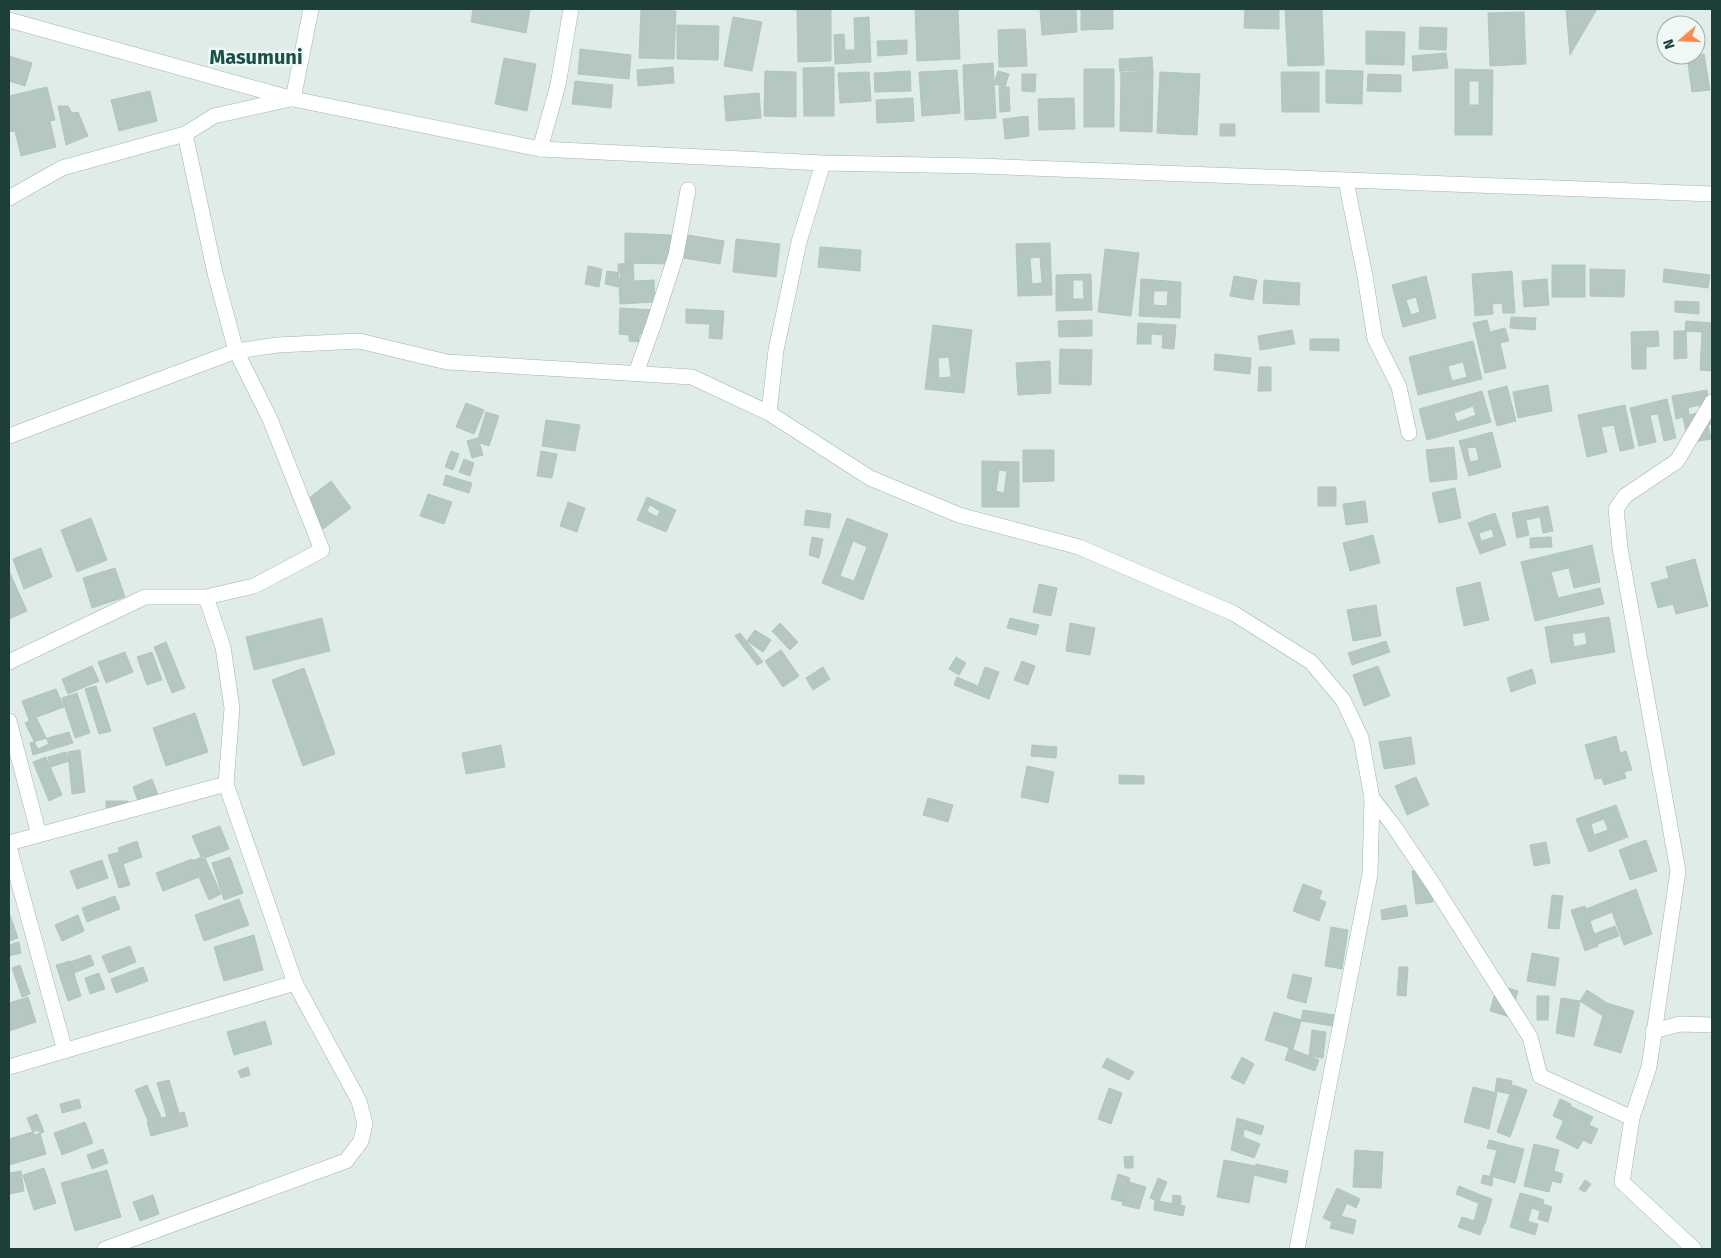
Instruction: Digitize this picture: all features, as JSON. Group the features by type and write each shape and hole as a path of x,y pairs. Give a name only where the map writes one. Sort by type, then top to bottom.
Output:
{"street":[{"path":"293,99 311,9"},
{"path":"540,149 558,84 571,9"},
{"path":"9,20 293,99 540,149 823,163 979,166 1712,194"},
{"path":"9,198 62,168 185,134 214,116 293,99"},
{"path":"9,662 145,597 206,597 254,586 322,550 270,419 236,351 215,273 185,134"},
{"path":"769,413 776,350 799,242 823,163"},
{"path":"1346,181 1365,276 1374,339 1399,387 1409,433"},
{"path":"636,373 676,256 688,190"},
{"path":"9,436 236,351 278,345 359,341 447,362 692,378 769,413 870,478 959,515 1079,547 1233,613 1311,662 1343,700 1361,738 1372,798 1370,874 1297,1249"},
{"path":"1694,1249 1622,1182 1632,1118 1649,1067 1678,871 1620,548 1616,509 1625,496 1677,460 1712,402"},
{"path":"105,1249 346,1161 361,1141 364,1124 359,1101 295,983 226,784 232,708 223,647 206,597"},
{"path":"9,722 38,834"},
{"path":"9,843 226,784"},
{"path":"1372,798 1420,865 1530,1037 1540,1076 1632,1118"},
{"path":"9,848 65,1051"},
{"path":"9,1067 295,983"},
{"path":"1654,1031 1680,1024 1712,1025"}],"building":[{"path":"473,9 530,9 526,33 471,22"},
{"path":"641,9 676,11 674,59 639,58"},
{"path":"797,9 831,9 831,61 798,62"},
{"path":"915,9 958,9 960,59 917,61"},
{"path":"1040,9 1076,9 1077,32 1042,35"},
{"path":"1081,9 1113,9 1113,29 1081,30"},
{"path":"1245,9 1279,9 1279,29 1244,28"},
{"path":"1285,9 1322,9 1324,65 1288,66"},
{"path":"1566,9 1597,9 1570,55"},
{"path":"1524,12 1526,64 1490,66 1488,13"},
{"path":"733,17 762,22 752,71 724,66"},
{"path":"869,17 871,62 835,64 834,35 844,34 845,50 855,50 854,18"},
{"path":"677,25 719,26 718,60 677,59"},
{"path":"1420,27 1447,28 1446,50 1419,49"},
{"path":"1025,29 1027,66 999,67 998,30"},
{"path":"1366,31 1405,32 1404,65 1366,64"},
{"path":"907,40 907,54 878,56 877,41"},
{"path":"580,49 631,55 629,79 578,74"},
{"path":"1446,53 1448,68 1413,71 1412,56"},
{"path":"9,56 32,63 25,86 9,81"},
{"path":"1152,57 1153,71 1120,73 1119,59"},
{"path":"504,58 536,64 527,111 495,104"},
{"path":"993,63 996,118 965,120 963,65"},
{"path":"1688,65 1706,65 1710,90 1692,92"},
{"path":"673,67 674,83 638,86 637,70"},
{"path":"834,67 834,116 804,116 803,68"},
{"path":"1084,69 1114,69 1114,127 1084,127"},
{"path":"1455,69 1493,70 1492,135 1455,135","holes":["1469,81 1479,81 1479,105 1469,105"]},
{"path":"957,70 960,113 922,116 919,72"},
{"path":"1326,70 1363,71 1362,104 1326,103"},
{"path":"765,71 796,72 796,117 764,116"},
{"path":"910,71 911,91 875,92 874,73"},
{"path":"998,71 1009,74 1005,87 994,84"},
{"path":"1121,71 1153,71 1152,132 1120,131"},
{"path":"869,72 871,101 840,103 838,73"},
{"path":"1160,72 1200,74 1197,135 1157,133"},
{"path":"1281,72 1319,72 1319,112 1282,112"},
{"path":"1022,74 1036,74 1035,92 1022,91"},
{"path":"1368,74 1401,75 1401,92 1367,91"},
{"path":"575,81 613,85 611,108 572,104"},
{"path":"47,87 55,120 50,121 56,147 21,156 15,131 9,132 9,96"},
{"path":"999,87 1009,87 1010,111 1000,112"},
{"path":"150,91 157,121 119,131 111,100"},
{"path":"759,93 761,118 726,121 724,96"},
{"path":"913,98 914,121 877,123 876,100"},
{"path":"1074,98 1075,129 1039,130 1038,99"},
{"path":"58,106 68,106 72,113 78,112 88,136 66,145"},
{"path":"1028,116 1029,136 1005,139 1003,119"},
{"path":"1220,124 1235,124 1235,136 1220,136"},
{"path":"625,233 671,235 670,264 625,263"},
{"path":"688,235 724,241 720,264 684,258"},
{"path":"736,239 780,244 776,277 733,272"},
{"path":"1050,243 1052,295 1018,296 1016,244","holes":["1040,257 1042,283 1032,284 1030,258"]},
{"path":"820,247 861,250 860,271 818,267"},
{"path":"1105,249 1139,253 1131,316 1098,312"},
{"path":"633,263 634,281 654,280 655,302 620,304 618,264"},
{"path":"1552,265 1585,265 1585,297 1552,297"},
{"path":"588,266 602,269 599,287 585,284"},
{"path":"1590,269 1625,270 1624,297 1590,296"},
{"path":"1664,269 1710,275 1708,288 1663,282"},
{"path":"607,271 621,273 618,287 605,284"},
{"path":"1512,271 1515,313 1503,313 1502,303 1492,304 1493,314 1475,316 1472,274"},
{"path":"1091,274 1092,310 1056,311 1056,275","holes":["1073,280 1083,280 1084,299 1073,299"]},
{"path":"1234,276 1257,280 1253,300 1230,296"},
{"path":"1426,276 1436,318 1403,327 1392,285","holes":["1416,297 1420,312 1411,315 1406,300"]},
{"path":"1141,279 1181,282 1180,318 1139,316","holes":["1154,291 1168,291 1167,306 1153,305"]},
{"path":"1547,279 1549,305 1524,307 1522,281"},
{"path":"1264,280 1300,283 1299,305 1263,303"},
{"path":"1675,301 1699,302 1699,314 1675,312"},
{"path":"620,308 657,310 656,335 639,334 639,342 629,341 629,335 619,334"},
{"path":"686,309 724,311 722,339 709,338 710,324 686,323"},
{"path":"1511,317 1536,318 1535,330 1510,328"},
{"path":"1092,320 1092,336 1059,337 1058,321"},
{"path":"1487,320 1490,332 1505,328 1509,341 1500,343 1506,368 1485,373 1473,323"},
{"path":"1686,321 1712,323 1712,371 1700,370 1702,332 1685,331"},
{"path":"1138,323 1176,325 1174,349 1162,348 1163,335 1151,334 1151,344 1137,344"},
{"path":"933,325 972,330 964,393 925,389","holes":["949,357 951,377 939,378 938,358"]},
{"path":"1292,330 1295,344 1260,350 1258,336"},
{"path":"1658,331 1659,346 1646,347 1646,369 1632,369 1631,332"},
{"path":"1674,331 1686,331 1687,358 1674,359"},
{"path":"1310,339 1339,339 1339,351 1310,350"},
{"path":"1473,341 1482,379 1418,395 1409,357","holes":["1463,362 1467,377 1452,381 1448,366"]},
{"path":"1060,349 1092,350 1091,385 1059,384"},
{"path":"1215,354 1251,358 1250,374 1214,370"},
{"path":"1050,361 1051,393 1018,395 1016,363"},
{"path":"1259,367 1271,367 1271,391 1258,391"},
{"path":"1548,385 1552,411 1518,418 1513,392"},
{"path":"1507,386 1516,421 1497,426 1488,391"},
{"path":"1707,390 1708,396 1712,395 1712,424 1708,425 1711,439 1688,443 1683,417 1676,419 1672,396","holes":["1699,405 1700,412 1689,415 1688,408"]},
{"path":"1482,391 1491,422 1427,440 1419,409","holes":["1473,406 1476,415 1457,422 1454,413"]},
{"path":"1667,399 1676,438 1664,441 1658,414 1650,415 1656,442 1639,446 1630,408"},
{"path":"466,403 484,410 474,434 456,427"},
{"path":"1625,405 1634,448 1620,451 1614,425 1601,427 1607,452 1587,457 1578,415"},
{"path":"486,412 499,416 489,446 477,442"},
{"path":"546,420 580,425 575,451 542,446"},
{"path":"1492,432 1501,467 1469,476 1459,441","holes":["1476,447 1479,460 1470,462 1467,448"]},
{"path":"478,438 483,455 472,458 467,441"},
{"path":"1454,447 1457,479 1430,482 1426,450"},
{"path":"1023,450 1054,450 1054,481 1023,482"},
{"path":"451,451 459,454 453,470 445,467"},
{"path":"541,451 557,454 552,478 537,476"},
{"path":"464,459 474,463 470,476 459,472"},
{"path":"982,461 1019,462 1019,507 982,507","holes":["999,470 1007,471 1004,493 996,491"]},
{"path":"446,475 472,483 469,493 443,485"},
{"path":"331,481 351,508 323,529 304,502"},
{"path":"1318,487 1336,487 1336,506 1318,506"},
{"path":"1455,488 1461,518 1439,523 1432,493"},
{"path":"428,494 452,502 444,524 420,516"},
{"path":"647,497 676,510 666,532 637,520","holes":["650,505 660,511 657,517 647,511"]},
{"path":"1365,501 1368,522 1346,525 1343,504"},
{"path":"568,502 585,508 577,532 560,526"},
{"path":"1548,506 1553,531 1543,533 1540,517 1526,520 1529,535 1517,538 1512,513"},
{"path":"806,510 831,514 829,528 804,525"},
{"path":"1495,513 1506,545 1480,554 1468,523","holes":["1492,529 1494,537 1481,541 1479,533"]},
{"path":"91,518 107,560 77,572 61,530"},
{"path":"847,518 888,534 863,600 822,583","holes":["853,541 867,547 854,581 840,576"]},
{"path":"1373,535 1380,563 1350,571 1343,543"},
{"path":"812,537 823,539 819,558 809,555"},
{"path":"1551,537 1552,547 1530,548 1530,538"},
{"path":"1592,545 1600,582 1574,588 1569,568 1551,572 1558,598 1600,588 1604,604 1535,621 1521,562"},
{"path":"41,548 52,577 24,589 13,559"},
{"path":"1695,559 1708,606 1676,614 1673,604 1658,608 1651,583 1669,578 1666,567"},
{"path":"115,568 125,597 92,608 83,578"},
{"path":"9,571 27,611 9,619"},
{"path":"1480,582 1489,620 1464,626 1456,588"},
{"path":"1039,584 1057,588 1051,616 1033,612"},
{"path":"1376,605 1381,636 1353,641 1347,610"},
{"path":"1609,617 1615,652 1551,663 1545,627","holes":["1585,632 1587,644 1574,647 1572,634"]},
{"path":"322,618 330,651 254,670 246,637"},
{"path":"1010,618 1039,625 1036,635 1007,628"},
{"path":"780,623 798,642 790,650 772,631"},
{"path":"1070,623 1095,628 1090,655 1066,651"},
{"path":"755,630 771,640 763,652 747,641"},
{"path":"740,633 763,662 757,665 735,636"},
{"path":"1386,641 1390,652 1352,665 1348,653"},
{"path":"166,642 185,688 172,693 154,647"},
{"path":"781,650 799,676 783,687 765,661"},
{"path":"125,652 133,672 106,683 98,662"},
{"path":"152,652 162,680 147,685 137,657"},
{"path":"956,657 966,663 959,675 949,669"},
{"path":"1022,661 1035,666 1028,685 1014,680"},
{"path":"92,666 99,681 68,694 62,679"},
{"path":"1378,666 1390,696 1364,706 1353,675"},
{"path":"823,667 830,679 813,690 806,678"},
{"path":"985,667 999,672 989,699 954,685 957,677 978,686"},
{"path":"304,668 335,754 303,766 272,680"},
{"path":"1532,669 1536,683 1511,692 1507,678"},
{"path":"96,686 111,731 99,734 85,689"},
{"path":"56,689 64,707 29,720 22,701"},
{"path":"77,693 90,733 75,738 62,698"},
{"path":"195,713 208,752 166,766 153,728"},
{"path":"36,717 49,744 38,749 25,723"},
{"path":"69,732 73,743 33,755 30,743"},
{"path":"1616,736 1620,753 1626,751 1632,770 1624,772 1626,778 1604,785 1602,778 1595,779 1585,745"},
{"path":"1411,737 1415,764 1384,769 1379,742"},
{"path":"501,745 505,767 466,774 462,753"},
{"path":"1032,745 1057,747 1056,758 1031,756"},
{"path":"80,750 85,792 72,794 68,752"},
{"path":"66,752 69,761 51,767 48,757"},
{"path":"46,757 62,795 49,801 33,762"},
{"path":"1027,766 1054,772 1048,803 1021,797"},
{"path":"1119,775 1144,776 1144,784 1119,784"},
{"path":"1416,777 1429,805 1407,815 1395,786"},
{"path":"152,779 162,806 142,813 133,787"},
{"path":"928,798 953,805 948,822 923,815"},
{"path":"106,801 128,801 128,814 106,815"},
{"path":"1616,805 1628,837 1589,852 1576,819"},
{"path":"1604,819 1608,830 1594,835 1591,824"},
{"path":"220,826 229,849 202,859 192,836"},
{"path":"1646,840 1657,871 1630,880 1619,850"},
{"path":"137,841 142,857 123,864 118,848"},
{"path":"1546,842 1550,863 1534,866 1530,845"},
{"path":"119,852 130,885 119,888 108,855"},
{"path":"204,856 221,894 209,900 192,861"},
{"path":"230,857 243,893 224,900 212,863"},
{"path":"192,859 199,877 163,891 156,873"},
{"path":"102,860 108,878 77,889 70,871"},
{"path":"1429,869 1433,902 1416,904 1412,871"},
{"path":"1303,884 1322,891 1319,899 1326,902 1319,921 1293,911"},
{"path":"1636,889 1652,934 1624,945 1612,912 1590,921 1598,946 1585,951 1571,910 1585,906 1586,909"},
{"path":"1552,895 1563,896 1559,929 1548,928"},
{"path":"115,896 120,909 87,922 82,908"},
{"path":"239,899 249,925 204,941 195,915"},
{"path":"1406,905 1408,916 1382,920 1381,910"},
{"path":"78,915 84,931 62,941 55,925"},
{"path":"9,916 18,938 10,941"},
{"path":"1615,926 1619,936 1598,944 1594,934"},
{"path":"1331,927 1348,930 1342,969 1325,966"},
{"path":"254,935 263,970 224,981 214,947"},
{"path":"19,942 21,953 9,956 9,945"},
{"path":"130,946 136,962 109,973 102,956"},
{"path":"1532,953 1559,958 1555,986 1527,981"},
{"path":"90,955 94,965 74,973 70,962"},
{"path":"70,961 81,996 68,1001 56,965"},
{"path":"20,965 30,994 22,997 12,968"},
{"path":"143,967 148,981 116,993 111,979"},
{"path":"1399,967 1408,967 1406,996 1397,995"},
{"path":"99,973 105,989 90,994 85,978"},
{"path":"1293,974 1312,978 1306,1003 1287,998"},
{"path":"1497,985 1518,991 1510,1017 1490,1011"},
{"path":"1587,990 1607,1003 1634,1011 1621,1053 1594,1045 1603,1016 1580,1001"},
{"path":"1537,996 1549,996 1548,1020 1537,1020"},
{"path":"28,997 36,1022 9,1031 9,1003"},
{"path":"1561,998 1580,1001 1574,1037 1556,1033"},
{"path":"1303,1010 1335,1015 1333,1026 1301,1021 1293,1049 1265,1040 1274,1012 1301,1020"},
{"path":"265,1021 272,1044 234,1055 227,1032"},
{"path":"1312,1030 1326,1032 1323,1058 1309,1056"},
{"path":"1289,1048 1319,1060 1315,1071 1285,1060"},
{"path":"1242,1057 1254,1064 1244,1084 1231,1078"},
{"path":"1107,1058 1134,1072 1129,1080 1102,1067"},
{"path":"248,1067 250,1075 241,1078 238,1071"},
{"path":"1497,1078 1512,1081 1510,1094 1495,1091"},
{"path":"169,1080 179,1113 167,1117 157,1083"},
{"path":"147,1085 161,1117 149,1123 135,1090"},
{"path":"1513,1085 1527,1090 1510,1137 1497,1132"},
{"path":"1473,1087 1497,1093 1489,1129 1464,1122"},
{"path":"1109,1088 1122,1093 1111,1124 1098,1119"},
{"path":"79,1099 81,1108 62,1113 60,1104"},
{"path":"1560,1099 1571,1104 1564,1121 1553,1116"},
{"path":"1570,1106 1593,1117 1589,1125 1598,1129 1591,1144 1583,1140 1578,1149 1556,1138"},
{"path":"184,1112 188,1126 151,1136 147,1122"},
{"path":"37,1114 44,1132 34,1135 27,1118"},
{"path":"1237,1118 1264,1126 1261,1135 1244,1129 1243,1137 1260,1144 1254,1158 1231,1150"},
{"path":"85,1122 93,1143 62,1155 54,1133"},
{"path":"39,1130 46,1154 9,1165 9,1139"},
{"path":"1489,1140 1524,1149 1515,1183 1490,1176 1497,1150 1487,1148"},
{"path":"1534,1144 1559,1150 1554,1171 1563,1174 1561,1183 1552,1181 1549,1192 1524,1186"},
{"path":"103,1149 108,1163 92,1169 87,1155"},
{"path":"1355,1150 1383,1152 1381,1188 1353,1187"},
{"path":"1133,1156 1133,1168 1125,1168 1124,1157"},
{"path":"1224,1160 1288,1171 1286,1183 1254,1175 1249,1203 1217,1197"},
{"path":"44,1168 56,1203 34,1210 23,1175"},
{"path":"107,1170 121,1217 75,1231 61,1183"},
{"path":"21,1171 24,1191 9,1194 9,1173"},
{"path":"1118,1174 1130,1178 1123,1202 1111,1199"},
{"path":"1483,1175 1493,1177 1492,1186 1481,1183"},
{"path":"1158,1178 1167,1182 1159,1201 1185,1206 1183,1216 1154,1210 1155,1200 1150,1198"},
{"path":"1585,1180 1591,1184 1585,1192 1579,1189"},
{"path":"1129,1182 1146,1187 1139,1209 1122,1205"},
{"path":"1459,1186 1481,1195 1478,1203 1456,1194"},
{"path":"1337,1188 1360,1199 1356,1208 1347,1203 1341,1216 1356,1220 1353,1234 1330,1228 1332,1222 1323,1218"},
{"path":"1520,1193 1535,1197 1528,1221 1513,1217"},
{"path":"153,1195 159,1214 140,1221 133,1202"},
{"path":"1173,1195 1181,1196 1181,1204 1172,1204"},
{"path":"1481,1195 1492,1199 1485,1224 1474,1221"},
{"path":"1535,1197 1544,1200 1543,1204 1552,1207 1548,1222 1538,1219 1540,1211 1532,1208"},
{"path":"1462,1217 1484,1224 1480,1235 1458,1227"},
{"path":"1513,1217 1538,1224 1535,1235 1510,1227"}],"district":[{"name":"Masumuni","path":"256,57"}]}
